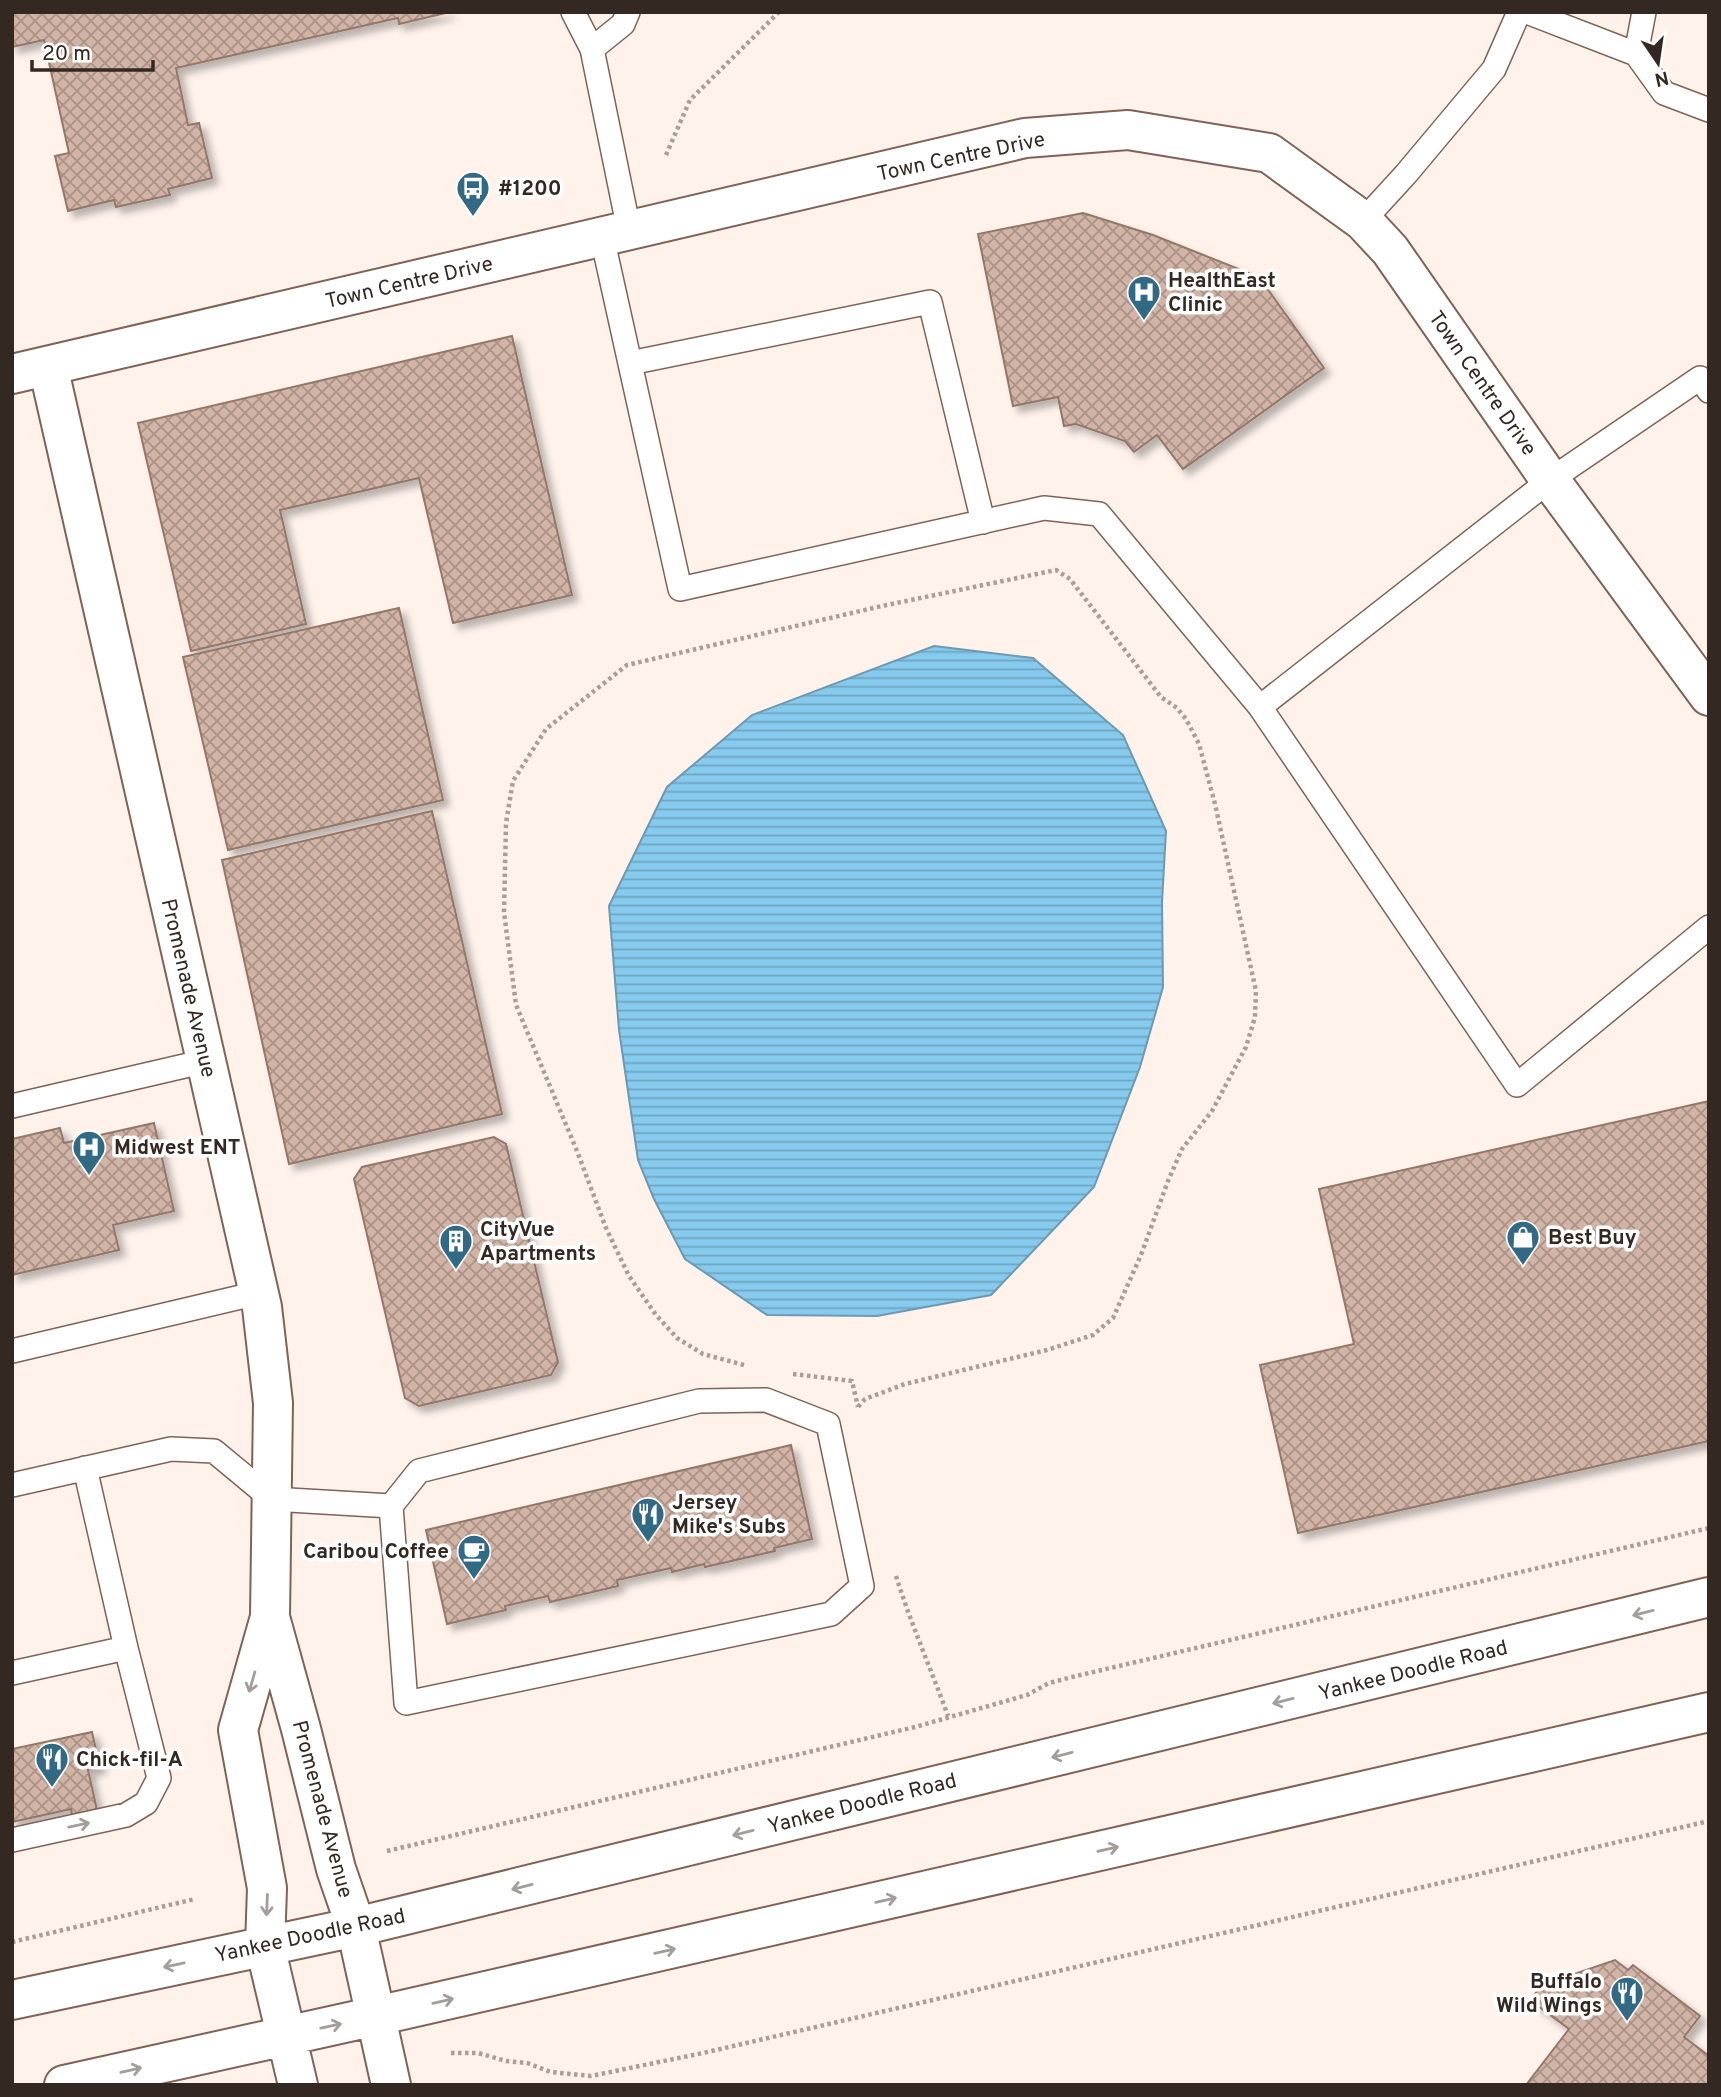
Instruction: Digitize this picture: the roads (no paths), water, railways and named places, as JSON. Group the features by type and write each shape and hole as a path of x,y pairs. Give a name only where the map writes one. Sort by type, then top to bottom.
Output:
{"street":[{"name":"Town Centre Drive","path":"30,370 1025,138 1128,130 1269,153 1363,221 1390,250 1550,480 1709,696"},
{"name":"Promenade Avenue","path":"30,370 206,1061 258,1293 274,1403 270,1617 238,1730 267,1888 265,1946 298,2085"},
{"name":"Yankee Doodle Road","path":"12,2000 356,1927 1709,1597"},
{"name":"Promenade Avenue","path":"270,1617 302,1729 336,1869 356,1927 391,2085"},
{"path":"1517,1756 1709,1693"},
{"path":"64,2085 1709,1713"}],"lane":[{"path":"573,12 592,49 630,363 680,589 1044,508 1099,514 1260,707 1517,1085 1709,927"},
{"path":"592,49 623,24 628,12"},
{"path":"1363,221 1494,69 1519,12"},
{"path":"1527,12 1636,54 1664,93 1709,110"},
{"path":"1636,54 1644,12"},
{"path":"630,363 930,302 983,522"},
{"path":"1260,707 1550,480 1706,381"},
{"path":"12,1106 206,1061"},
{"path":"12,1352 258,1293"},
{"path":"766,1400 828,1424 862,1586 831,1614 406,1703 391,1506 419,1471 699,1401 766,1400"},
{"path":"12,1485 171,1449 214,1451 272,1499 391,1506"},
{"path":"12,1840 126,1815 146,1803 159,1778 85,1468"},
{"path":"12,1673 127,1648"}],"water":[{"path":"934,646 1033,658 1123,735 1166,831 1162,902 1163,987 1140,1067 1094,1187 991,1295 877,1316 767,1315 685,1259 654,1199 638,1160 619,1030 609,906 667,787 752,715"}],"place":[{"name":"#1200","path":"473,218"},
{"name":"HealthEast Clinic","path":"1144,322"},
{"name":"Midwest ENT","path":"89,1177"},
{"name":"Best Buy","path":"1523,1267"},
{"name":"CityVue Apartments","path":"456,1271"},
{"name":"Jersey Mike's Subs","path":"648,1544"},
{"name":"Caribou Coffee","path":"474,1581"},
{"name":"Chick-fil-A","path":"52,1789"},
{"name":"Buffalo Wild Wings","path":"1627,2023"}]}
